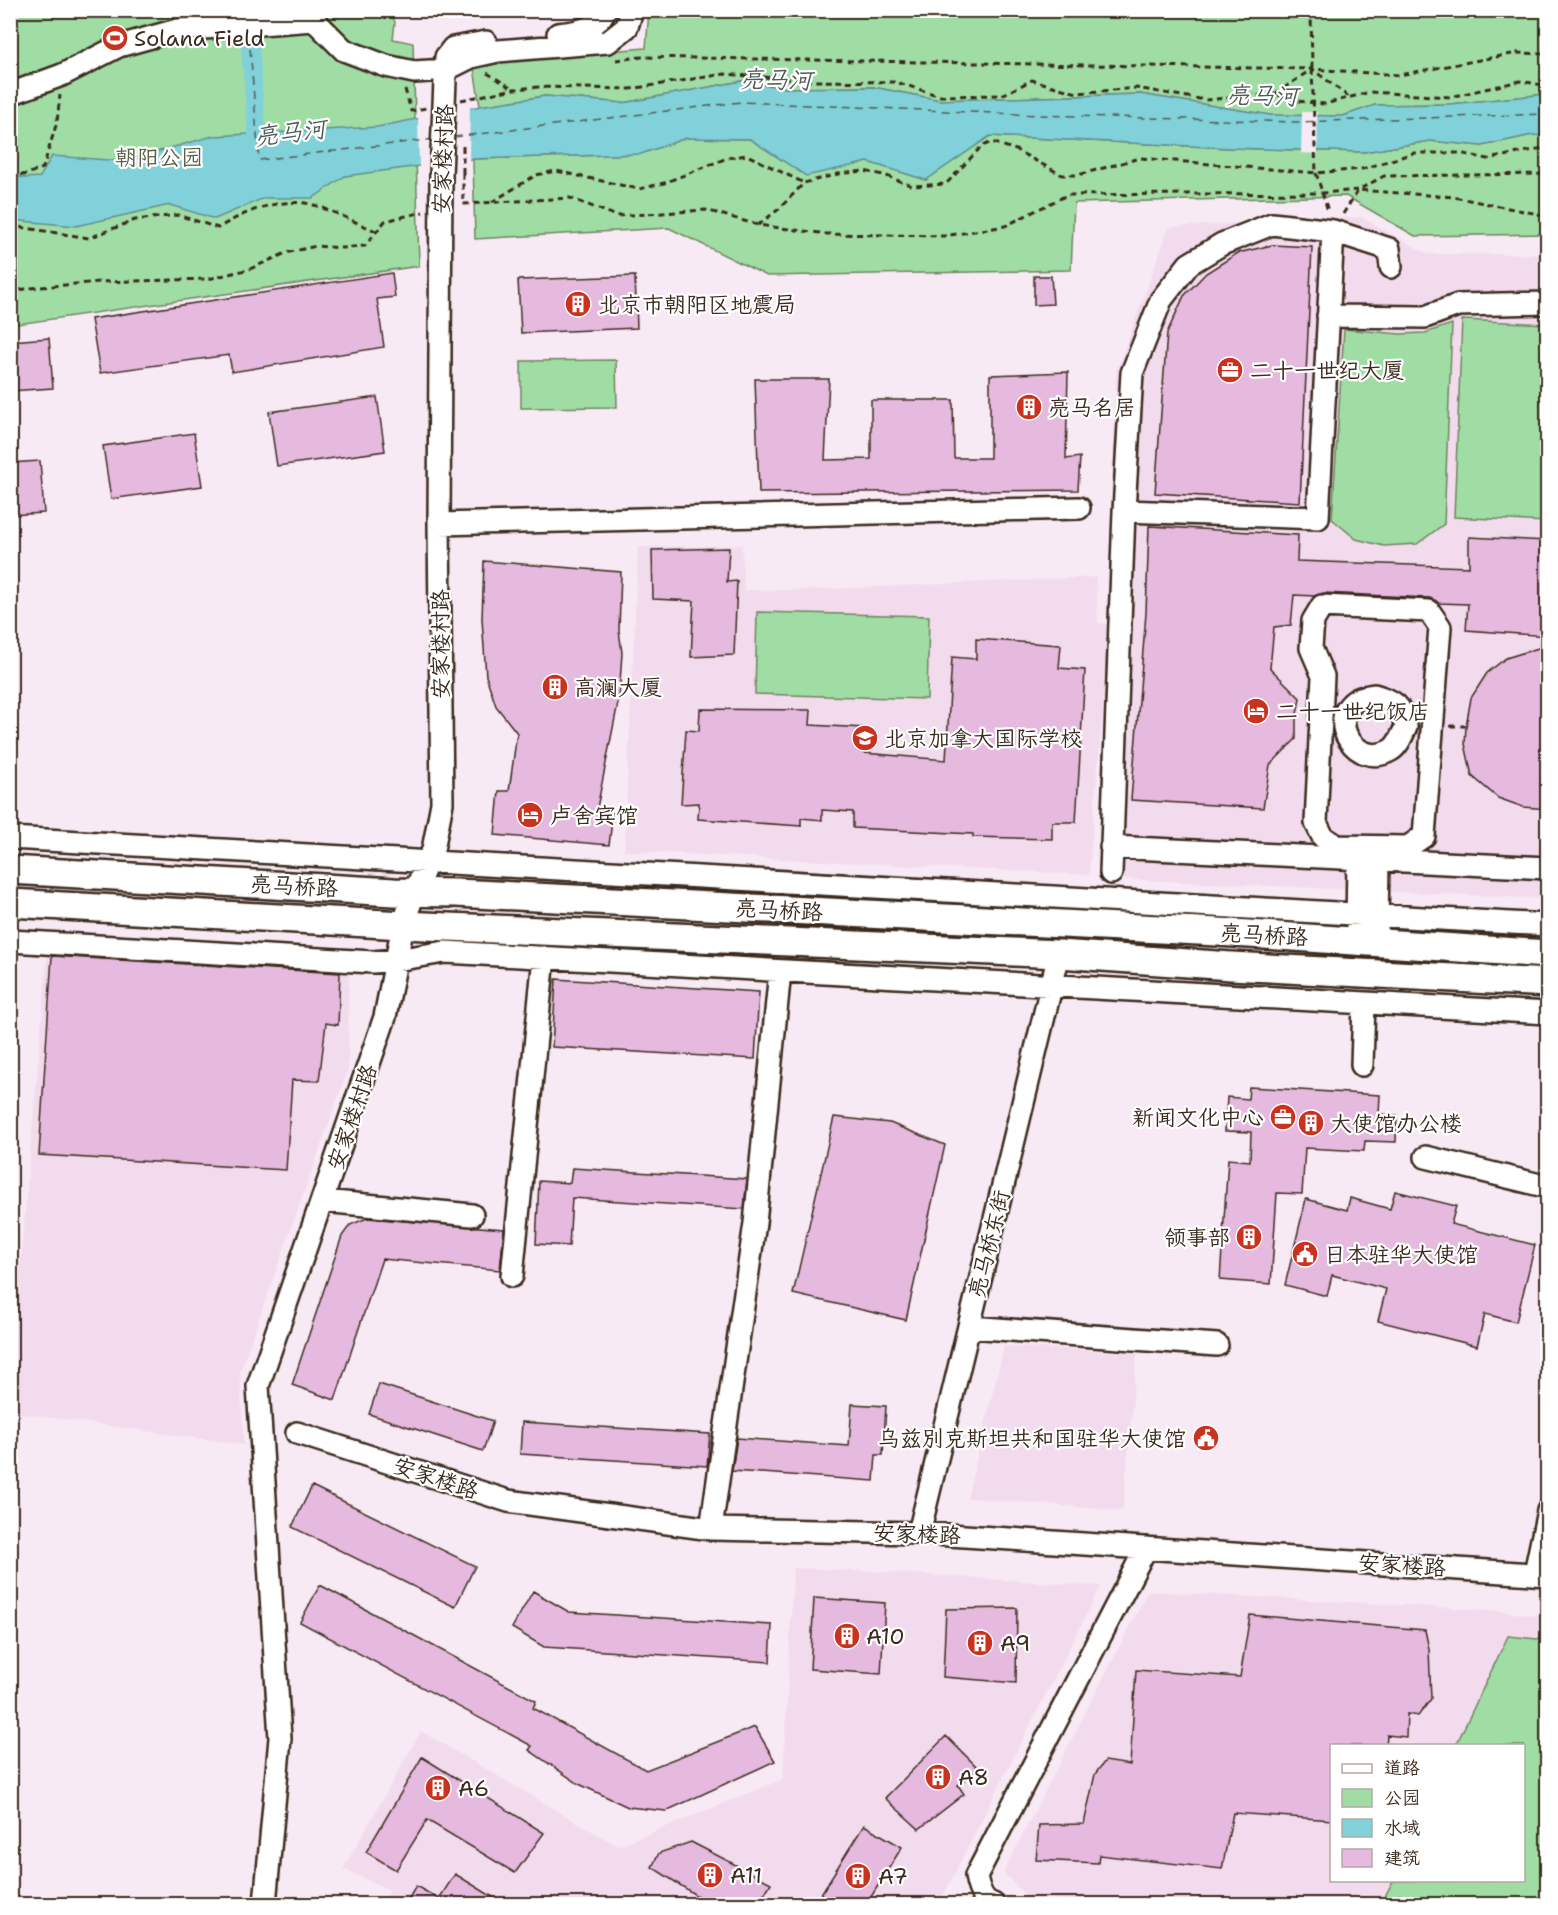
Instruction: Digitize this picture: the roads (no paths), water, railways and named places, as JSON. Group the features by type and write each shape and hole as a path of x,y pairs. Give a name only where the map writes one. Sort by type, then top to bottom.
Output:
{"main road":[{"name":"亮马桥路","path":"10,870 414,893 1367,928 1548,954"},
{"name":"亮马桥路","path":"10,903 403,925 1059,954 1548,983"}],"street":[{"path":"445,75 446,57 453,48 483,42 583,31 601,18 605,10"},
{"path":"10,94 62,75 119,46 184,23 314,15 344,50 386,66 445,75 471,57 498,51 608,42 627,27 632,10"},
{"name":"安家楼村路","path":"265,1905 280,1738 258,1386 386,1017 403,925 414,893 429,862 442,802 439,524 441,175 445,75"},
{"path":"1111,873 1131,373 1161,300 1190,264 1222,244 1272,224 1333,231 1389,249 1390,267"},
{"path":"1124,511 1318,518 1333,231"},
{"path":"1328,316 1425,317 1458,305 1548,303"},
{"path":"439,524 1079,508"},
{"path":"1322,606 1429,611 1440,627 1424,836 1408,847 1396,847 1361,855 1337,846 1323,837 1316,823 1323,676 1311,648 1313,621 1322,606"},
{"path":"10,838 429,862 1367,928 1548,925"},
{"path":"1111,847 1361,855 1548,868"},
{"path":"1361,855 1396,847"},
{"path":"1361,855 1367,928"},
{"path":"10,859 43,872"},
{"path":"10,941 373,962 445,952 1548,1012"},
{"name":"亮马桥东街","path":"919,1533 1059,954"},
{"path":"512,1276 544,957"},
{"path":"711,1529 755,1222 780,971"},
{"path":"1362,1065 1364,1003"},
{"path":"1426,1157 1548,1187"},
{"path":"323,1201 472,1215"},
{"path":"969,1327 1217,1345"},
{"name":"安家楼路","path":"297,1433 508,1501 711,1529 919,1533 1541,1574"},
{"path":"1541,1574 1548,1511"},
{"path":"993,1905 988,1903 978,1888 976,1876 1146,1548"}],"water":[{"name":"亮马河","path":"742,81 786,88 873,87 940,100 1140,94 1270,115 1343,116 1375,105 1450,104 1547,94 1547,136 1532,135 1482,146 1430,141 1364,152 990,136 926,180 868,162 806,176 750,139 686,138 641,154 473,159 345,176 313,198 264,198 215,219 170,205 76,226 11,220 10,174 24,178 40,177 52,156 124,161 213,136 377,127 480,106 545,96 623,103"}],"waterway":[{"name":"亮马河","path":"247,10 259,158"}],"place":[{"name":"Solana Field","path":"115,38"},
{"name":"北京市朝阳区地震局","path":"578,304"},
{"name":"二十一世纪大厦","path":"1230,370"},
{"name":"亮马名居","path":"1029,407"},
{"name":"高澜大厦","path":"555,687"},
{"name":"二十一世纪饭店","path":"1256,711"},
{"name":"北京加拿大国际学校","path":"865,738"},
{"name":"卢舍宾馆","path":"530,815"},
{"name":"新闻文化中心","path":"1283,1117"},
{"name":"大使馆办公楼","path":"1311,1123"},
{"name":"领事部","path":"1249,1237"},
{"name":"日本驻华大使馆","path":"1305,1254"},
{"name":"乌兹别克斯坦共和国驻华大使馆","path":"1206,1438"},
{"name":"A10","path":"847,1636"},
{"name":"A9","path":"980,1643"},
{"name":"A8","path":"938,1777"},
{"name":"A6","path":"438,1788"},
{"name":"A11","path":"710,1875"},
{"name":"A7","path":"858,1876"}],"park label":[{"name":"朝阳公园","path":"159,157"}]}
